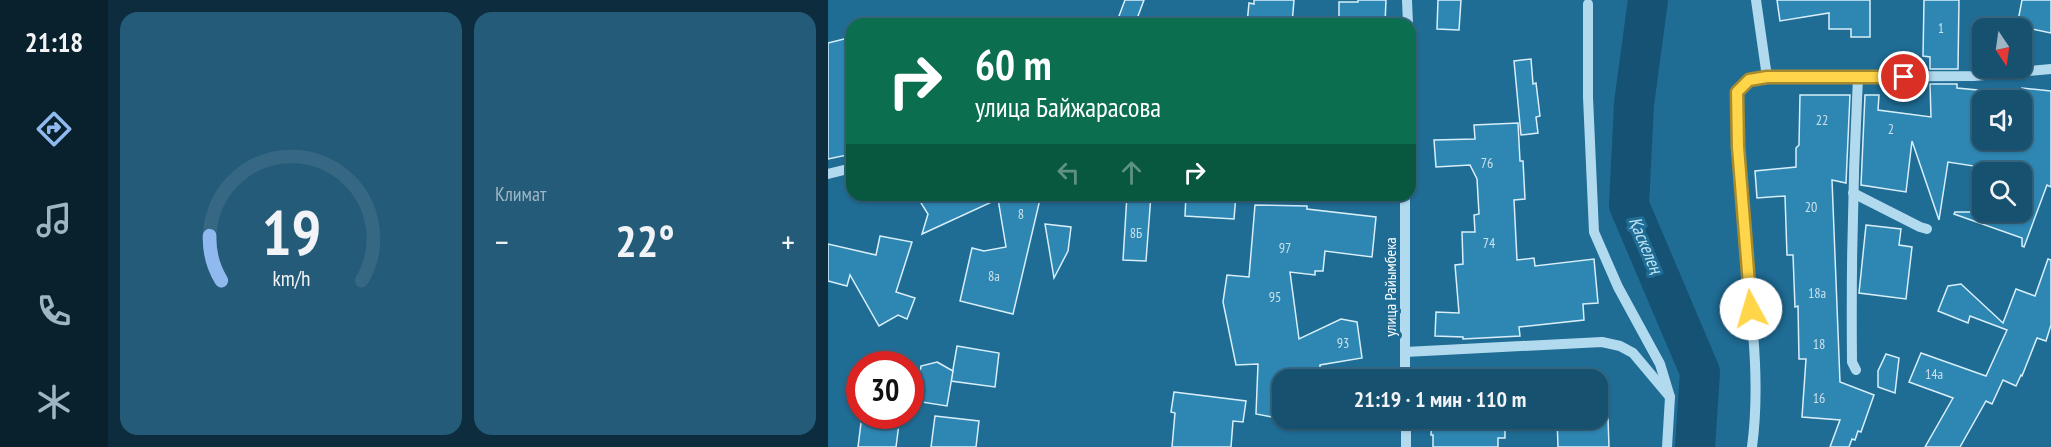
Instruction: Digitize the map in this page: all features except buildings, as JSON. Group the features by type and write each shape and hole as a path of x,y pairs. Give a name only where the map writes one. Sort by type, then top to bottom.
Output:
{"street":[{"path":"1407,0 1408,18"},
{"path":"1756,0 1767,77"},
{"path":"1588,4 1588,97 1594,232 1618,287 1660,364 1670,397 1667,447"},
{"path":"1752,447 1755,427 1754,329 1738,147 1737,92 1749,80 1767,77 1974,76 2051,69"},
{"path":"1856,370 1852,362 1853,193 1858,77"},
{"path":"828,174 846,170"},
{"path":"1853,193 1928,229"},
{"name":"улица Райымбека","path":"1405,201 1405,369"},
{"path":"1405,352 1602,342 1620,346 1633,353 1670,397"},
{"path":"1406,429 1406,447"}],"waterway":[{"name":"Қаскелең","path":"1648,0 1634,104 1629,205 1700,372 1695,447"}],"route":[{"path":"1751,309 1738,147 1737,92 1749,80 1767,77 1904,77"}]}
